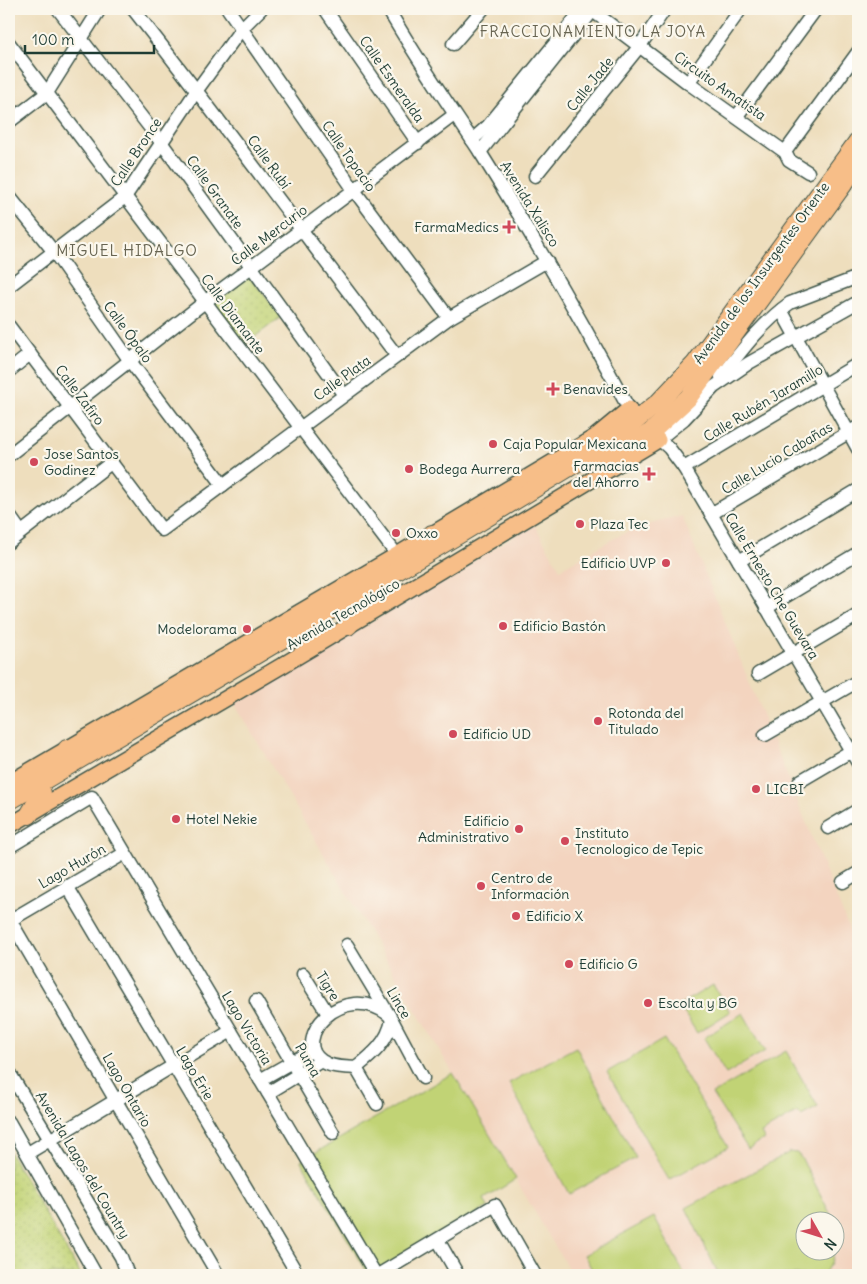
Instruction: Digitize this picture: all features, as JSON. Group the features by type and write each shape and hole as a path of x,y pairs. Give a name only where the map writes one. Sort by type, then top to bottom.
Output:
{"highway":[{"name":"Avenida de los Insurgentes Oriente","path":"658,402 694,364 858,141"},
{"name":"Avenida de los Insurgentes Oriente","path":"675,411 701,381 858,164"},
{"name":"Avenida Tecnológico","path":"9,813 245,671 368,600 644,425 658,402"},
{"name":"Avenida Tecnológico","path":"9,801 463,532 604,446 675,411"},
{"path":"432,534 463,532"},
{"path":"348,626 368,600"},
{"path":"67,749 105,744"},
{"path":"29,814 42,793"}],"main road":[{"name":"Avenida Tecnológico","path":"9,783 397,556 595,437 644,425"},
{"name":"Avenida Tecnológico","path":"9,826 348,626 644,425"}],"street":[{"name":"Calle Granate","path":"58,9 161,142 344,395"},
{"path":"9,122 47,93 100,9"},
{"name":"Calle Rubí","path":"133,9 197,90 397,356"},
{"name":"Calle Topacio","path":"228,9 354,190 449,318"},
{"name":"Calle Bronce","path":"9,286 126,197 197,90 242,28 261,9"},
{"name":"Calle Esmeralda","path":"325,9 418,143"},
{"name":"Avenida Xalisco","path":"388,9 454,115 480,152 644,425"},
{"path":"453,44 483,9"},
{"path":"472,140 488,126 590,9"},
{"path":"480,152 590,9"},
{"name":"Circuito Amatista","path":"590,9 688,83 737,116 785,152 789,160 808,172"},
{"name":"Calle Jade","path":"535,176 639,47 666,9"},
{"path":"688,83 741,9"},
{"path":"737,116 816,9"},
{"name":"Calle Diamante","path":"9,43 397,556"},
{"path":"785,152 858,52"},
{"name":"Calle Mercurio","path":"9,455 130,360 454,115"},
{"name":"Calle Ópalo","path":"9,196 54,252 130,360 223,485"},
{"name":"Calle Plata","path":"162,530 449,318 547,261"},
{"path":"644,425 684,419 714,387 769,319 790,303 858,277"},
{"path":"714,387 749,363 858,302"},
{"path":"781,310 822,385 853,430 858,449"},
{"name":"Calle Zafiro","path":"9,326 162,530"},
{"path":"9,370 30,354"},
{"name":"Calle Rubén Jaramillo","path":"684,468 858,364"},
{"name":"Calle Ernesto Che Guevara","path":"644,425 669,448 684,468 822,702 855,749 858,763"},
{"name":"Calle Lucio Cabañas","path":"711,514 853,430"},
{"path":"9,542 112,462"},
{"path":"739,561 858,490"},
{"path":"9,515 21,532"},
{"path":"766,608 858,553"},
{"path":"758,674 858,615"},
{"path":"766,734 858,681"},
{"path":"800,781 855,749"},
{"name":"Lago Victoria","path":"9,846 92,797 377,1275"},
{"path":"828,828 858,810"},
{"name":"Lago Hurón","path":"9,921 125,853"},
{"path":"843,882 858,873"},
{"name":"Lago Erie","path":"67,886 298,1275"},
{"name":"Lago Ontario","path":"9,921 218,1275"},
{"name":"Lince","path":"347,944 424,1078"},
{"name":"Tigre","path":"303,974 328,1014"},
{"name":"Puma","path":"256,1001 333,1133"},
{"path":"353,1004 379,1008 391,1021 385,1040 373,1054 356,1068 332,1066 321,1061 313,1050 314,1033 320,1023 328,1014 353,1004"},
{"path":"28,1153 231,1031"},
{"path":"260,1080 313,1050"},
{"path":"268,1093 321,1061"},
{"path":"356,1068 377,1104"},
{"name":"Avenida Lagos del Country","path":"9,1072 120,1257 128,1275"},
{"path":"9,1122 96,1275"},
{"path":"377,1275 495,1206 536,1275"},
{"path":"438,1240 458,1275"}],"shaded area":[{"name":"Instituto Tecnologico de Tepic","path":"682,516 858,951 858,1275 572,1275 235,704 534,524 560,569 635,528"}],"green space":[{"path":"248,274 281,317 244,345 211,301"},
{"path":"713,985 730,1012 697,1033 679,1005"},
{"path":"743,1013 765,1051 726,1074 704,1038"},
{"path":"664,1039 728,1147 669,1180 607,1072"},
{"path":"576,1047 636,1158 569,1194 509,1083"},
{"path":"786,1051 818,1107 801,1116 798,1112 761,1133 764,1139 748,1149 712,1094"},
{"path":"453,1073 516,1179 484,1199 488,1207 374,1275 369,1275 301,1161"},
{"path":"9,1151 81,1275 9,1275"},
{"path":"790,1152 797,1153 829,1212 794,1212 794,1262 831,1263 823,1275 719,1275 686,1208"},
{"path":"654,1217 685,1275 595,1275 584,1255"}],"place":[{"name":"FarmaMedics","path":"509,227"},
{"name":"Benavides","path":"553,389"},
{"name":"Caja Popular Mexicana","path":"493,444"},
{"name":"Jose Santos Godinez","path":"34,462"},
{"name":"Bodega Aurrera","path":"409,469"},
{"name":"Farmacias del Ahorro","path":"649,474"},
{"name":"Plaza Tec","path":"580,524"},
{"name":"Oxxo","path":"396,533"},
{"name":"Edificio UVP","path":"666,563"},
{"name":"Edificio Bastón","path":"503,626"},
{"name":"Modelorama","path":"247,629"},
{"name":"Rotonda del Titulado","path":"598,721"},
{"name":"Edificio UD","path":"453,734"},
{"name":"LICBI","path":"756,789"},
{"name":"Hotel Nekie","path":"176,819"},
{"name":"Edificio Administrativo","path":"519,829"},
{"name":"Instituto Tecnologico de Tepic","path":"565,841"},
{"name":"Centro de Información","path":"481,886"},
{"name":"Edificio X","path":"516,916"},
{"name":"Edificio G","path":"569,964"},
{"name":"Escolta y BG","path":"648,1003"}],"district":[{"name":"FRACCIONAMIENTO LA JOYA","path":"593,32"},
{"name":"MIGUEL HIDALGO","path":"127,251"}]}
